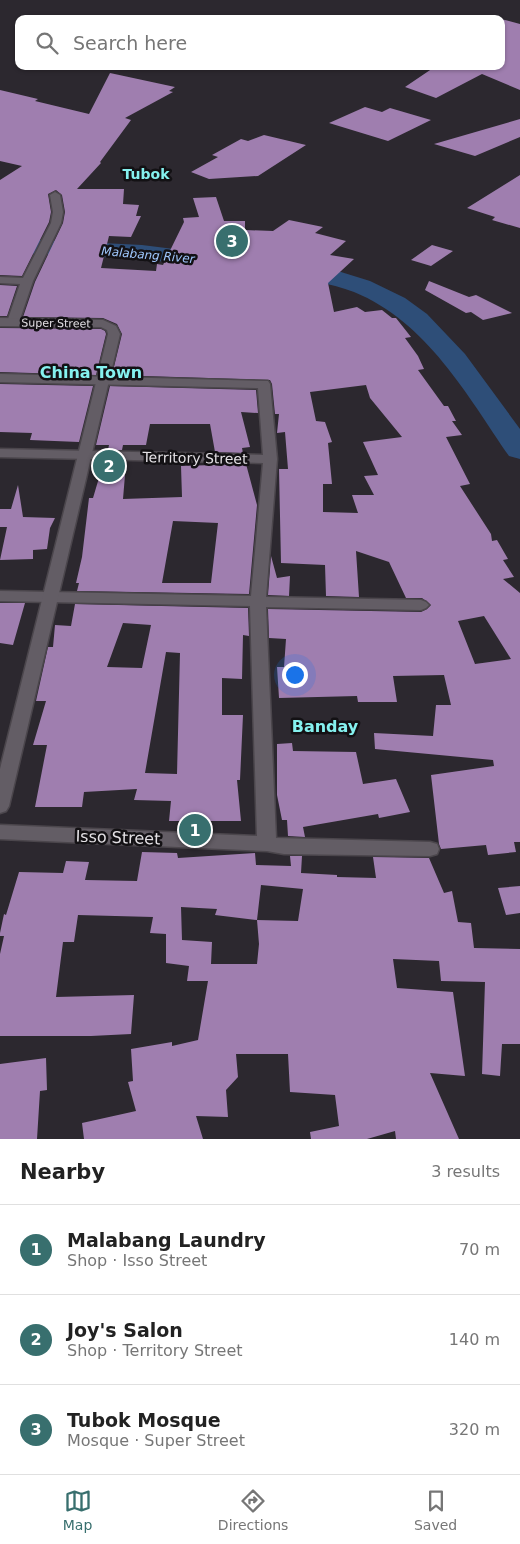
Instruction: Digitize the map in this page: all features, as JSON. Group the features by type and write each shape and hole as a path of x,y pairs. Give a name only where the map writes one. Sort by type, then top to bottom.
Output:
{"street":[{"path":"13,322 26,281 53,231 58,212 56,195"},
{"path":"0,280 26,281"},
{"name":"Super Street","path":"0,322 97,323 112,328 114,337 103,381"},
{"path":"0,378 264,384 270,459 258,601 267,844"},
{"path":"0,806 49,596 103,381"},
{"name":"Territory Street","path":"0,453 270,459"},
{"path":"0,596 421,606"},
{"name":"Isso Street","path":"0,832 267,844 284,847 430,849"}],"building":[{"path":"505,20 520,24 520,90 482,74 436,98 405,87 430,70 505,70"},
{"path":"110,73 175,87 169,91 173,92 125,118 131,120 101,163 77,189 124,189 123,204 139,205 136,216 141,216 131,237 109,236 101,268 156,271 157,264 163,265 184,222 183,218 199,217 193,198 216,197 224,221 245,221 245,230 273,231 289,220 323,227 315,233 346,241 330,255 354,259 328,283 334,312 357,307 365,312 382,310 392,318 396,318 411,337 405,338 418,356 424,369 418,370 444,406 448,406 456,421 452,421 462,435 446,437 470,484 460,486 491,534 492,541 497,540 508,559 503,560 514,577 503,579 520,593 520,842 514,842 516,852 488,855 486,845 441,849 439,844 431,775 494,766 493,760 375,749 374,733 433,736 436,705 451,705 444,675 393,676 397,702 358,702 357,696 279,698 277,667 284,667 286,639 269,638 268,609 421,612 431,605 422,598 406,598 389,562 356,551 359,597 326,596 325,565 281,563 279,469 288,469 285,432 277,433 279,414 275,414 270,380 112,375 122,334 117,324 103,318 23,317 35,282 63,223 65,212 62,195 56,190 48,194 51,212 49,222 22,276 0,275 0,180 22,166 0,161 0,90 38,99 35,101 89,114","holes":["366,385 370,398 402,437 363,442 378,475 364,476 374,495 352,495 358,513 323,512 323,484 332,484 328,443 332,442 325,422 316,421 310,392","484,616 511,659 475,664 458,621"]},
{"path":"365,107 382,112 390,108 431,120 388,141 329,123"},
{"path":"520,119 520,137 475,156 434,144"},
{"path":"264,135 306,145 258,176 209,179 191,172 218,157 212,155 241,139 248,141"},
{"path":"520,175 520,228 492,220 495,217 467,208"},
{"path":"432,245 453,251 431,266 411,260"},
{"path":"429,281 469,297 476,295 512,313 483,320 471,312 466,313 425,290"},
{"path":"0,285 17,286 7,316 0,316"},
{"path":"0,328 101,329 106,334 96,375 0,372"},
{"path":"0,384 93,386 79,442 30,440 32,433 0,432"},
{"path":"110,386 256,390 258,413 241,412 250,447 242,448 243,453 215,452 210,424 150,424 146,445 123,445 122,450 108,450 109,445 96,445"},
{"path":"104,461 121,462 119,474 125,475 123,499 182,497 181,466 246,464 257,505 249,594 77,591 79,583 76,583 82,557 89,498 93,498","holes":["173,521 218,523 211,583 162,583"]},
{"path":"18,485 23,517 55,518 50,528 47,549 33,550 33,559 0,560 7,527 0,527 0,509 11,509"},
{"path":"271,556 277,578 290,576 289,596 268,595"},
{"path":"0,603 25,603 13,645 0,643"},
{"path":"75,604 248,608 249,636 243,635 242,679 222,678 222,715 243,715 240,780 237,780 241,821 169,821 171,801 134,800 137,789 84,792 82,807 35,807 47,745 33,745 46,701 36,701 48,647 53,647 55,625 71,626","holes":["123,623 151,625 142,668 107,667","166,652 180,653 177,774 145,773"]},
{"path":"292,743 293,751 356,752 363,784 396,779 410,812 379,818 378,814 303,827 305,837 288,836 287,820 282,820 277,795 277,744"},
{"path":"142,852 177,853 178,858 255,853 256,865 291,866 290,856 302,856 301,873 337,875 337,877 376,878 373,857 429,858 444,893 452,891 458,922 471,923 474,948 520,949 520,1044 502,1044 500,1076 482,1074 485,982 441,981 439,961 393,959 397,988 453,992 465,1076 430,1073 459,1139 396,1139 395,1131 367,1139 311,1139 310,1132 339,1126 335,1095 290,1092 288,1054 236,1054 238,1077 226,1090 228,1117 196,1116 203,1139 84,1139 82,1123 136,1111 128,1082 133,1081 131,1049 172,1042 172,1046 198,1040 208,981 187,981 189,966 166,963 166,934 150,933 153,917 78,915 74,942 63,942 56,997 134,995 131,1034 0,1036 0,954 4,936 0,936 0,933 4,914 6,915 19,872 63,873 66,861 89,862 85,880 137,881","holes":["261,885 303,889 298,921 257,920","181,907 217,909 215,915 257,920 259,944 257,964 211,964 212,942 182,940"]},
{"path":"520,886 520,913 506,915 498,888"},
{"path":"46,1058 47,1090 40,1091 37,1139 0,1139 0,1064"}],"waterway":[{"name":"Malabang River","path":"0,245 142,252 214,261"},
{"name":"Malabang River","path":"289,269 361,286 395,303 417,320 455,360 520,450"}],"place":[{"name":"Tubok Mosque","path":"232,241"},
{"name":"Joy's Salon","path":"109,466"},
{"name":"Malabang Laundry","path":"195,830"}],"district":[{"name":"Tubok","path":"146,174"},
{"name":"China Town","path":"91,372"},
{"name":"Banday","path":"325,726"}]}
